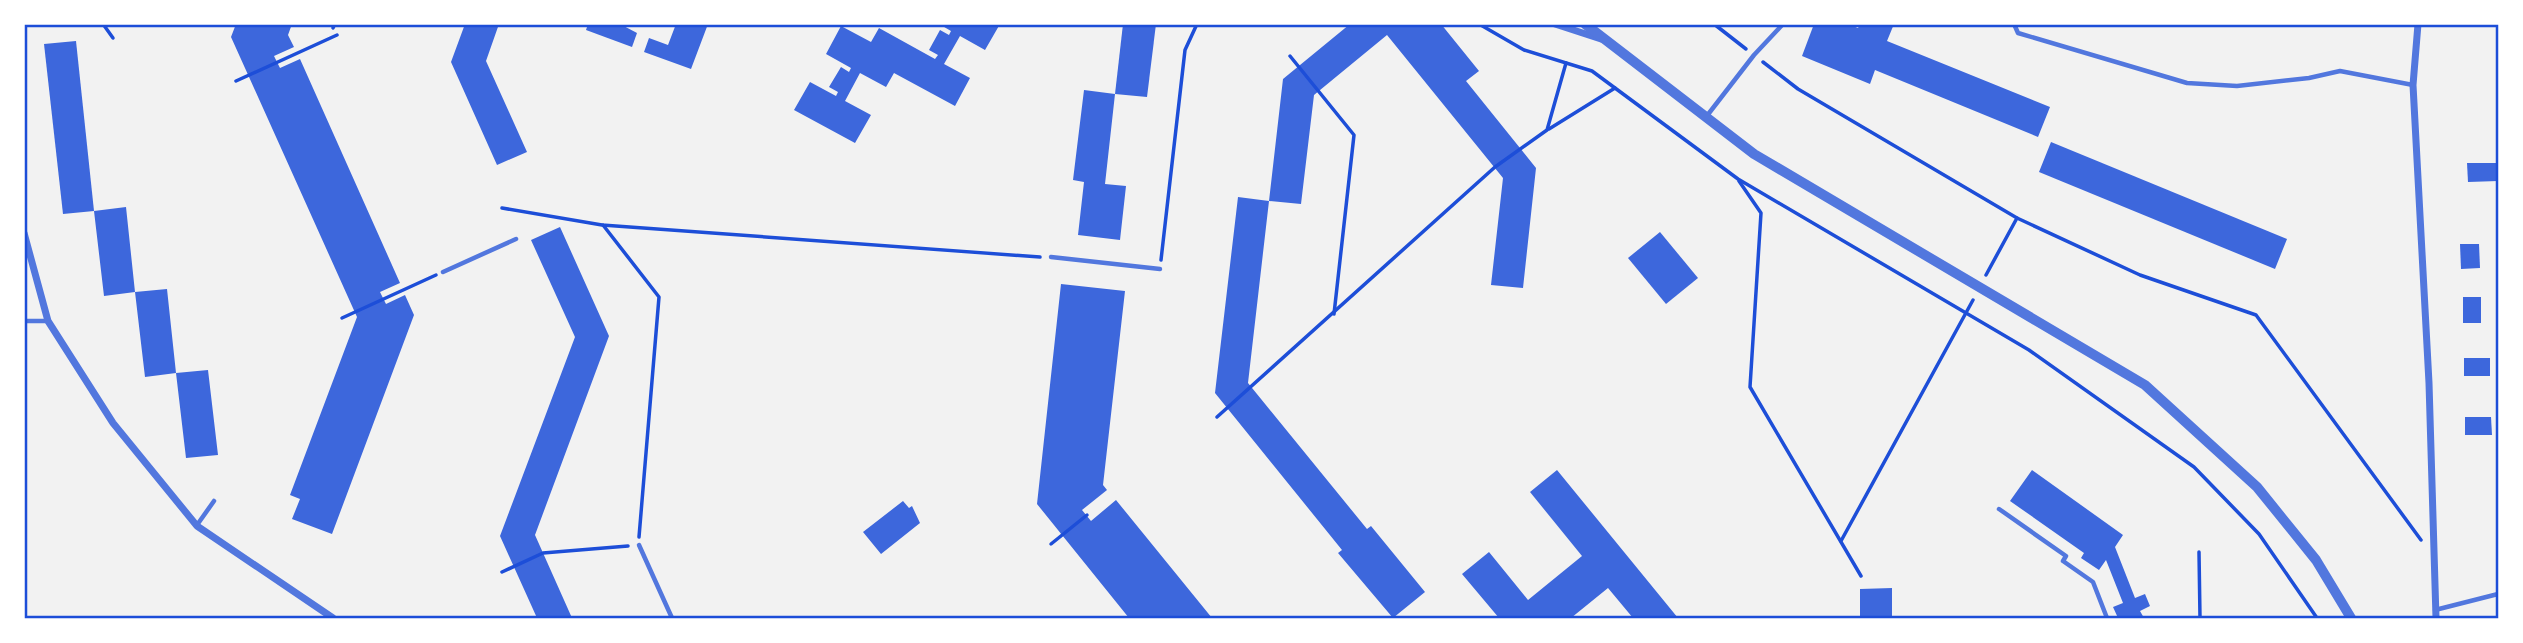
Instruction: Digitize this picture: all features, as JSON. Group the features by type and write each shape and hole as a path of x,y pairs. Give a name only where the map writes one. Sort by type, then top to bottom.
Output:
{"street":[{"path":"1555,24 1605,40"},
{"path":"1585,24 1754,154 2145,385 2257,487 2316,560 2351,618"},
{"path":"2418,24 2413,85 2429,383 2436,614"},
{"path":"24,233 48,321 113,423 197,526 333,618"}],"lane":[{"path":"1706,118 1754,55 1783,24"},
{"path":"2014,24 2018,33 2187,83 2237,86 2309,78 2340,71 2413,85"},
{"path":"443,272 516,239"},
{"path":"1051,257 1160,269"},
{"path":"24,321 48,321"},
{"path":"197,526 214,500"},
{"path":"1999,509 2066,556 2063,561 2093,582 2107,618"},
{"path":"639,545 672,618"},
{"path":"2436,614 2498,594"}],"path":[{"path":"103,24 113,38"},
{"path":"1160,269 1185,50 1197,24"},
{"path":"1479,24 1524,50 1592,71 1738,179 2029,350 2194,467 2259,534 2317,618"},
{"path":"1714,24 1798,89 2017,218 2140,275 2256,315 2434,558"},
{"path":"236,81 337,35"},
{"path":"1290,56 1354,135 1334,314"},
{"path":"1547,130 1566,63"},
{"path":"1217,417 1495,167 1547,130 1615,88"},
{"path":"1738,179 1761,213 1751,387 1861,576"},
{"path":"502,208 602,225 1051,257"},
{"path":"1841,541 2017,218"},
{"path":"502,572 543,553 639,545 659,297 602,225"},
{"path":"342,317 443,272"},
{"path":"1051,544 1087,516"},
{"path":"2199,552 2200,618"}],"building":[{"path":"236,24 292,24 288,35 294,47 274,56 280,68 300,59 400,283 380,292 386,304 405,295 414,315 332,534 292,519 300,499 290,495 357,317 231,37"},
{"path":"465,24 499,24 486,61 527,152 497,165 451,62"},
{"path":"588,24 620,24 637,33 632,47 586,30"},
{"path":"676,24 708,24 691,69 644,52 649,38 668,45"},
{"path":"939,24 1000,24 985,50 960,36 944,64 970,78 955,106 894,73 886,87 860,73 845,101 871,115 855,143 794,110 810,82 836,96 838,92 829,87 841,67 849,72 851,68 826,54 841,26 871,42 879,28 935,59 938,55 929,50 940,30 949,35 951,31"},
{"path":"1123,24 1156,24 1147,97 1115,94"},
{"path":"1350,24 1441,24 1479,71 1466,81 1536,168 1523,288 1491,285 1503,178 1387,35 1314,95 1301,204 1269,201 1283,79"},
{"path":"1814,24 1848,24 1858,28 1860,24 1894,24 1887,41 2050,107 2038,137 1875,70 1870,84 1802,56"},
{"path":"76,41 94,211 63,214 44,44"},
{"path":"1084,90 1115,94 1105,184 1126,186 1120,240 1078,235 1084,182 1073,180"},
{"path":"2051,142 2287,239 2275,269 2039,172"},
{"path":"2467,163 2498,163 2498,181 2468,182"},
{"path":"1238,197 1269,201 1248,383 1367,529 1371,526 1425,592 1393,618 1338,553 1342,550 1215,393"},
{"path":"126,207 135,292 104,296 94,211"},
{"path":"560,227 609,336 535,535 572,618 537,618 500,536 575,337 531,240"},
{"path":"1660,232 1698,278 1666,304 1628,258"},
{"path":"2460,244 2479,244 2480,268 2461,269"},
{"path":"1061,284 1125,291 1103,485 1107,490 1082,510 1091,521 1116,500 1212,618 1129,618 1037,504"},
{"path":"167,289 176,373 145,377 135,292"},
{"path":"2463,297 2481,297 2481,323 2463,323"},
{"path":"2464,358 2490,358 2490,376 2464,376"},
{"path":"208,370 218,455 186,458 176,373"},
{"path":"2465,417 2491,417 2492,435 2465,435"},
{"path":"1557,470 1678,618 1633,618 1608,588 1571,618 1499,618 1462,574 1489,552 1528,600 1582,556 1530,492"},
{"path":"2032,470 2123,535 2115,547 2135,598 2145,594 2150,606 2140,611 2144,618 2118,618 2113,607 2123,603 2106,560 2099,570 2081,558 2084,553 2010,501"},
{"path":"903,501 909,508 912,506 920,523 881,554 863,532"},
{"path":"1892,588 1892,618 1860,618 1860,589"}]}
